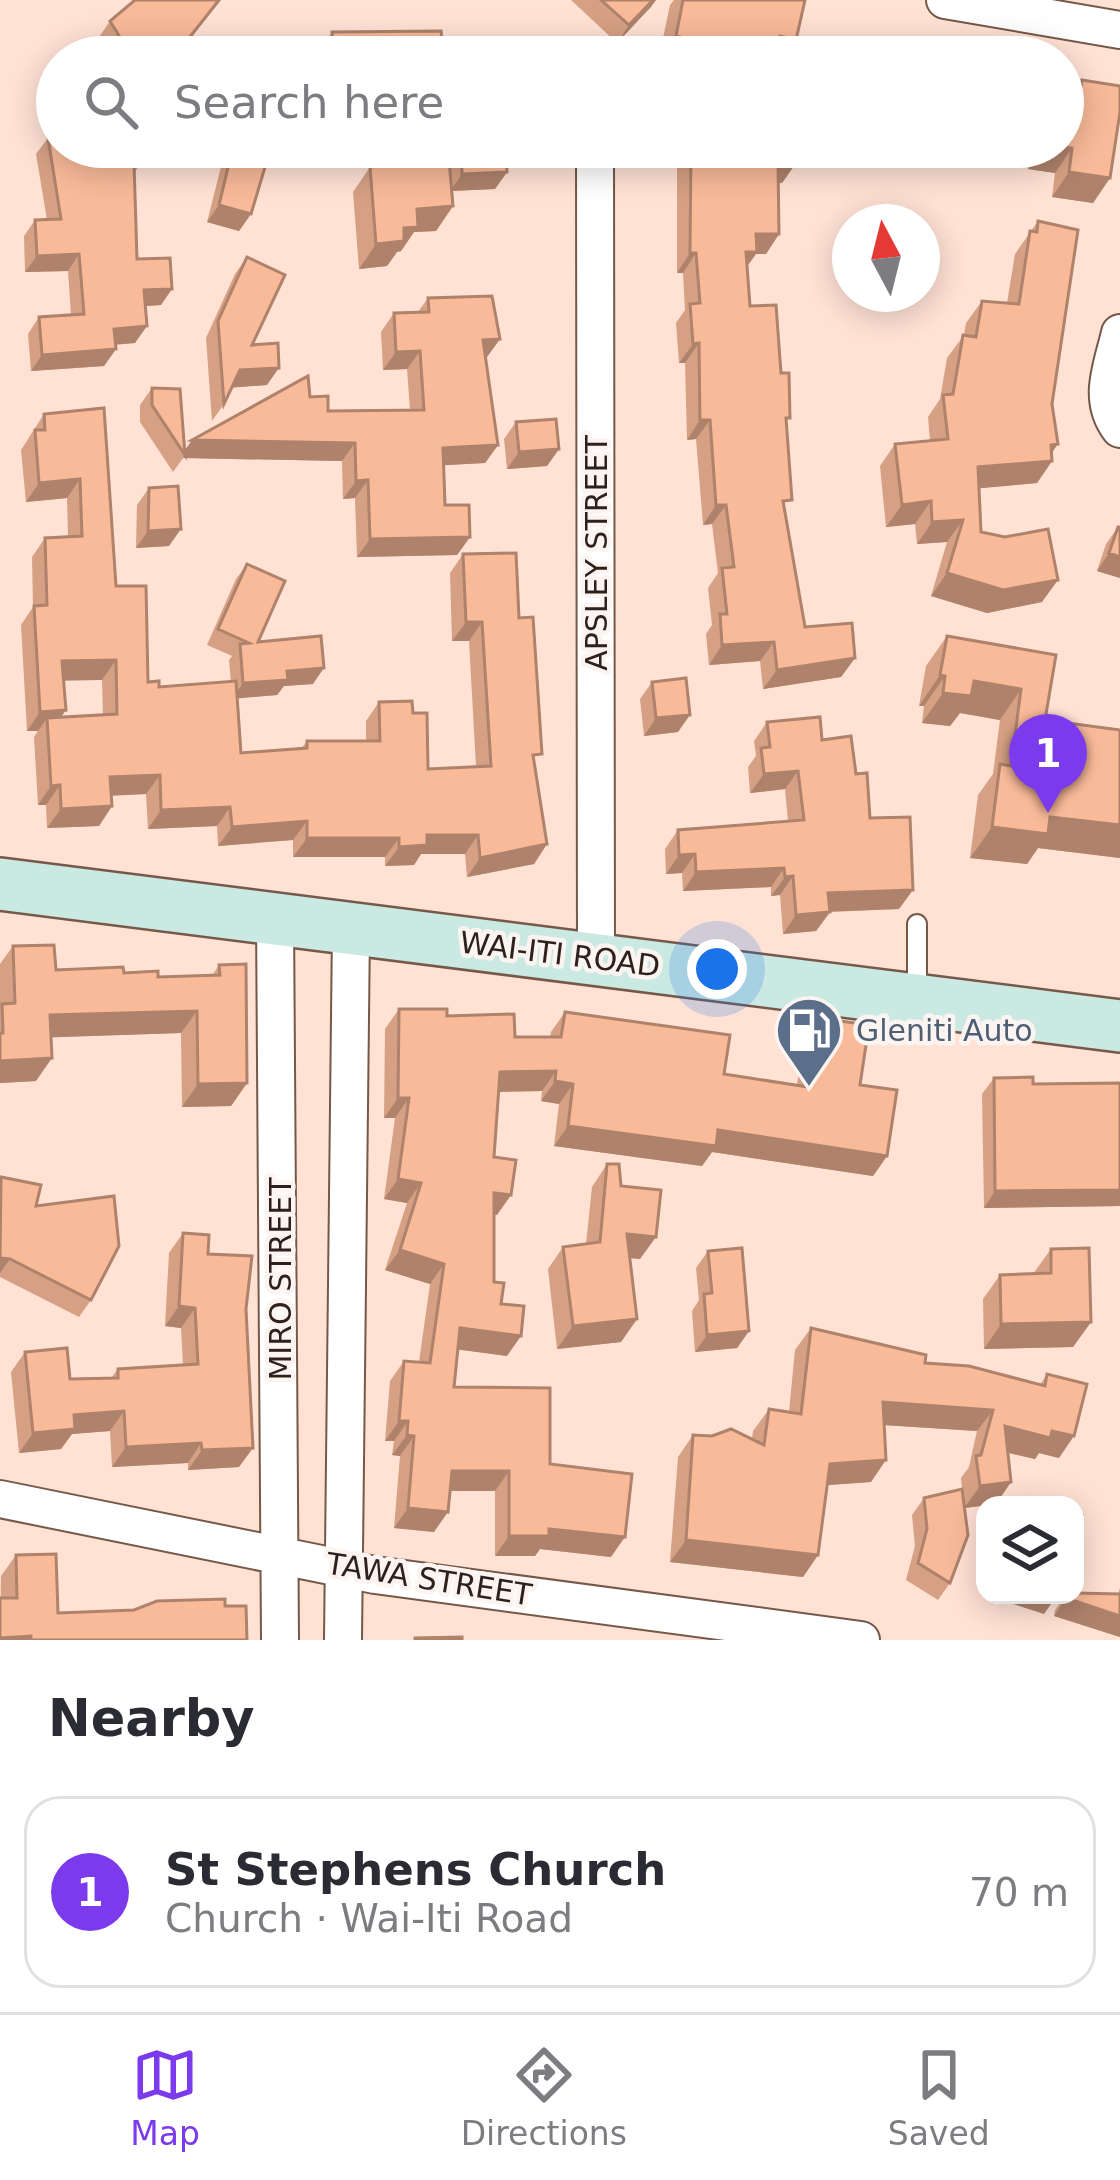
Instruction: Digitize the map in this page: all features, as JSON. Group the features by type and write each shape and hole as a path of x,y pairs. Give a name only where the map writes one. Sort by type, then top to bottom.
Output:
{"street":[{"path":"945,0 1120,30"},
{"name":"APSLEY STREET","path":"595,168 596,958"},
{"path":"1120,332 1106,391 1108,414 1120,429"},
{"name":"WAI-ITI ROAD","path":"0,884 1120,1026"},
{"name":"MIRO STREET","path":"275,918 280,1640"},
{"path":"343,1640 351,929"},
{"name":"TAWA STREET","path":"0,1499 342,1565 375,1576 861,1640"}],"lane":[{"path":"917,924 917,1000"}],"building":[{"path":"135,0 219,0 191,36 119,36 110,21"},
{"path":"601,0 653,0 629,25"},
{"path":"683,0 805,0 797,36 676,36"},
{"path":"441,31 442,36 332,36 332,32"},
{"path":"1084,80 1120,86 1110,178 1069,172 1070,168 1084,168"},
{"path":"53,168 134,168 137,259 170,258 172,289 144,290 147,326 114,329 116,349 42,355 39,317 84,314 79,254 37,256 35,220 61,219"},
{"path":"228,168 265,168 251,214 219,205"},
{"path":"370,168 450,168 453,206 417,209 418,227 404,228 404,241 376,244"},
{"path":"462,168 507,168 507,172 462,174"},
{"path":"691,168 778,168 779,234 756,234 757,252 746,252 750,306 776,305 781,373 789,373 790,418 786,418 792,500 783,501 805,627 852,623 855,658 777,670 774,642 722,645 720,614 727,614 722,568 734,567 726,505 716,505 710,420 700,420 699,343 693,344 690,304 700,303 696,253 690,253"},
{"path":"1038,221 1078,230 1052,404 1058,444 1051,445 1052,461 978,467 981,532 1005,537 1048,529 1058,580 1003,590 947,573 963,520 932,522 931,501 902,505 895,444 948,439 943,395 953,394 963,335 976,337 982,301 1019,304 1030,231 1037,232"},
{"path":"247,257 285,275 252,345 278,343 279,368 240,370 224,404 218,321"},
{"path":"492,296 500,339 483,340 498,445 443,448 445,505 469,505 470,537 370,539 368,480 356,481 355,443 192,440 308,376 310,397 328,396 328,411 424,410 420,351 396,352 394,313 429,312 428,298"},
{"path":"152,388 180,389 185,455 152,405"},
{"path":"104,408 116,586 146,586 148,682 159,681 159,687 236,681 241,753 307,748 307,741 380,741 379,702 412,701 413,713 427,713 428,769 491,766 482,622 466,622 463,554 516,553 519,618 533,617 542,754 533,755 547,844 480,858 478,835 427,835 427,845 399,847 399,838 307,838 307,821 232,827 230,807 161,810 160,775 110,777 112,806 61,809 60,785 51,786 47,718 117,714 116,660 62,661 66,710 40,712 34,606 47,605 45,538 82,536 80,479 39,483 35,430 45,430 44,414"},
{"path":"556,419 559,449 519,452 516,422"},
{"path":"178,486 181,529 148,531 149,488"},
{"path":"1120,527 1120,557 1109,553"},
{"path":"247,564 285,581 258,642 321,636 324,668 287,671 288,680 243,683 240,644 249,643 218,629"},
{"path":"947,636 1056,655 1045,720 1120,730 1120,825 1050,817 1048,834 992,827 1000,764 1011,766 1021,689 974,681 971,696 943,693 945,676 940,675"},
{"path":"686,678 690,715 656,718 652,682"},
{"path":"820,717 822,740 851,736 856,774 867,773 870,818 910,817 913,890 828,893 830,912 796,915 793,876 785,877 784,868 696,872 695,854 679,855 678,830 804,820 798,771 764,774 761,748 770,747 767,722"},
{"path":"54,945 56,970 123,967 124,973 158,971 158,977 220,975 219,965 246,964 247,1083 198,1084 197,1011 50,1015 52,1058 0,1061 2,1004 15,1003 13,946"},
{"path":"399,1009 447,1009 447,1016 514,1014 515,1037 561,1037 565,1012 730,1035 724,1074 808,1087 818,1018 869,1025 860,1085 897,1090 887,1156 718,1130 716,1146 568,1126 573,1084 555,1081 556,1071 500,1072 494,1157 516,1160 511,1195 494,1193 494,1282 504,1283 501,1304 524,1306 521,1336 460,1328 454,1387 550,1388 550,1464 632,1474 625,1537 549,1529 549,1536 509,1536 509,1471 452,1471 448,1512 408,1508 414,1436 407,1435 408,1421 399,1421 404,1361 430,1363 444,1264 400,1250 421,1183 398,1179 409,1098 398,1098"},
{"path":"1033,1077 1033,1084 1120,1083 1120,1190 995,1191 994,1078"},
{"path":"607,1164 619,1164 621,1186 661,1190 656,1237 627,1234 637,1319 573,1326 563,1247 600,1242"},
{"path":"1,1177 41,1185 36,1206 114,1196 119,1246 91,1300 0,1258"},
{"path":"183,1233 209,1235 208,1254 252,1256 246,1309 253,1448 202,1450 201,1443 126,1447 124,1411 74,1415 75,1429 33,1433 25,1352 67,1348 70,1379 118,1378 118,1369 198,1364 195,1308 179,1306"},
{"path":"742,1248 749,1331 707,1335 704,1294 712,1293 708,1251"},
{"path":"1089,1248 1091,1322 1001,1324 1000,1275 1051,1273 1051,1249"},
{"path":"811,1328 926,1355 925,1363 969,1366 1045,1386 1047,1374 1087,1384 1074,1436 1052,1431 1050,1438 1005,1426 1011,1482 980,1486 976,1456 981,1455 993,1410 883,1402 886,1460 830,1464 818,1555 686,1540 693,1435 712,1436 731,1429 764,1445 769,1409 801,1414"},
{"path":"962,1489 968,1535 950,1583 918,1563 927,1529 924,1498"},
{"path":"56,1554 58,1613 134,1610 157,1601 225,1599 225,1606 246,1606 247,1640 0,1638 0,1598 17,1598 16,1555"},
{"path":"1084,1593 1120,1594 1120,1616 1084,1604"},
{"path":"415,1638 462,1640 415,1640"}],"place":[{"name":"St Stephens Church","path":"1048,813"},
{"name":"Gleniti Auto","path":"809,1089"}]}
